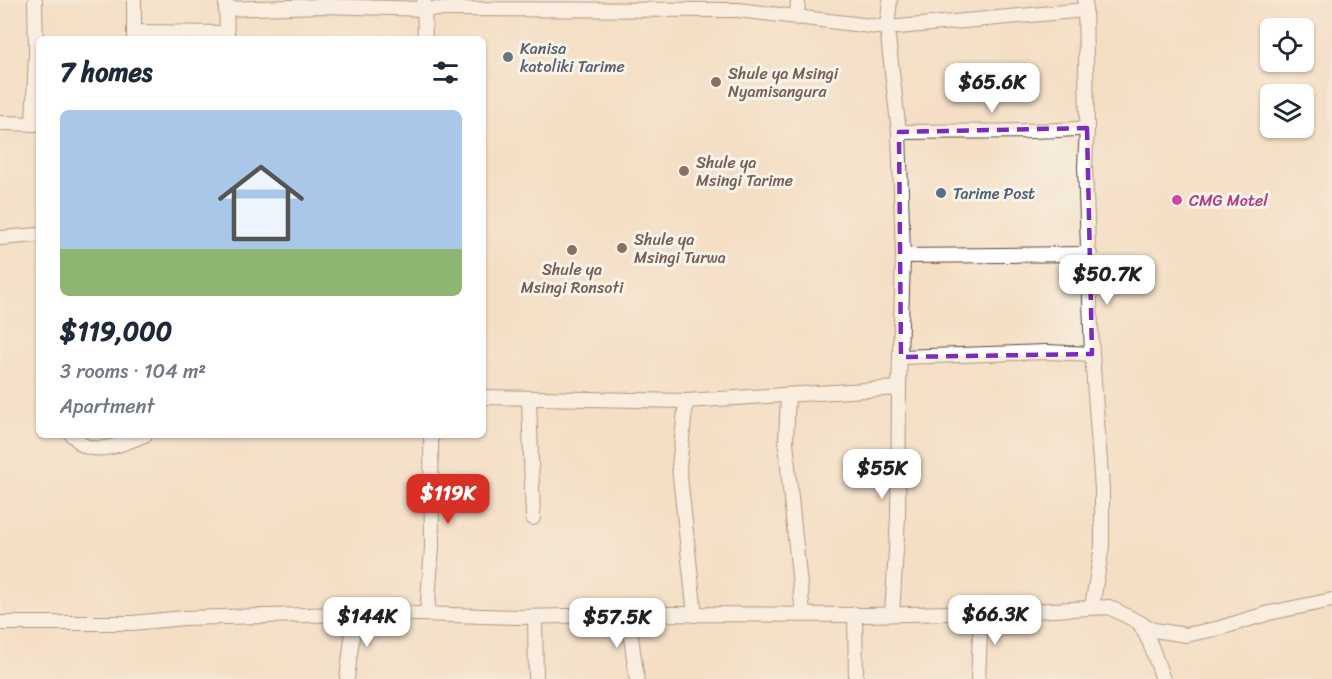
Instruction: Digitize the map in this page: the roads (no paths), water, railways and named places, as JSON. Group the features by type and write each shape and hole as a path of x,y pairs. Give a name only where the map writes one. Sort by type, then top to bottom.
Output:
{"street":[{"path":"0,123 36,124 35,0"},
{"path":"134,0 134,35 227,36 226,5 711,5 887,28 1085,5 1087,128 1085,166 1092,354 1102,489 1102,546 1092,607"},
{"path":"797,18 798,0"},
{"path":"890,0 887,28 899,132 903,256 898,518 892,614"},
{"path":"424,4 425,36"},
{"path":"899,132 999,130 1050,132 1087,128"},
{"path":"0,237 36,234"},
{"path":"903,256 1089,254"},
{"path":"901,357 1046,352 1092,354"},
{"path":"486,397 686,401 899,388"},
{"path":"788,395 786,440 803,614"},
{"path":"529,398 533,518"},
{"path":"686,401 679,467 695,615"},
{"path":"75,438 84,446 99,449 128,439"},
{"path":"427,614 432,547 431,438"},
{"path":"0,624 132,623 184,618 351,614 535,617 892,614 1109,607 1154,630 1186,635 1220,628 1269,613 1332,600"},
{"path":"978,679 981,611"},
{"path":"347,679 352,638 351,614"},
{"path":"855,614 856,679"},
{"path":"628,616 637,679"},
{"path":"535,617 536,679"},
{"path":"1139,622 1150,643 1163,679"}],"place":[{"name":"Kanisa katoliki Tarime","path":"508,57"},
{"name":"Shule ya Msingi Nyamisangura","path":"716,82"},
{"name":"Shule ya Msingi Tarime","path":"684,171"},
{"name":"Tarime Post","path":"941,193"},
{"name":"CMG Motel","path":"1177,200"},
{"name":"Shule ya Msingi Turwa","path":"622,248"},
{"name":"Shule ya Msingi Ronsoti","path":"572,250"}]}
